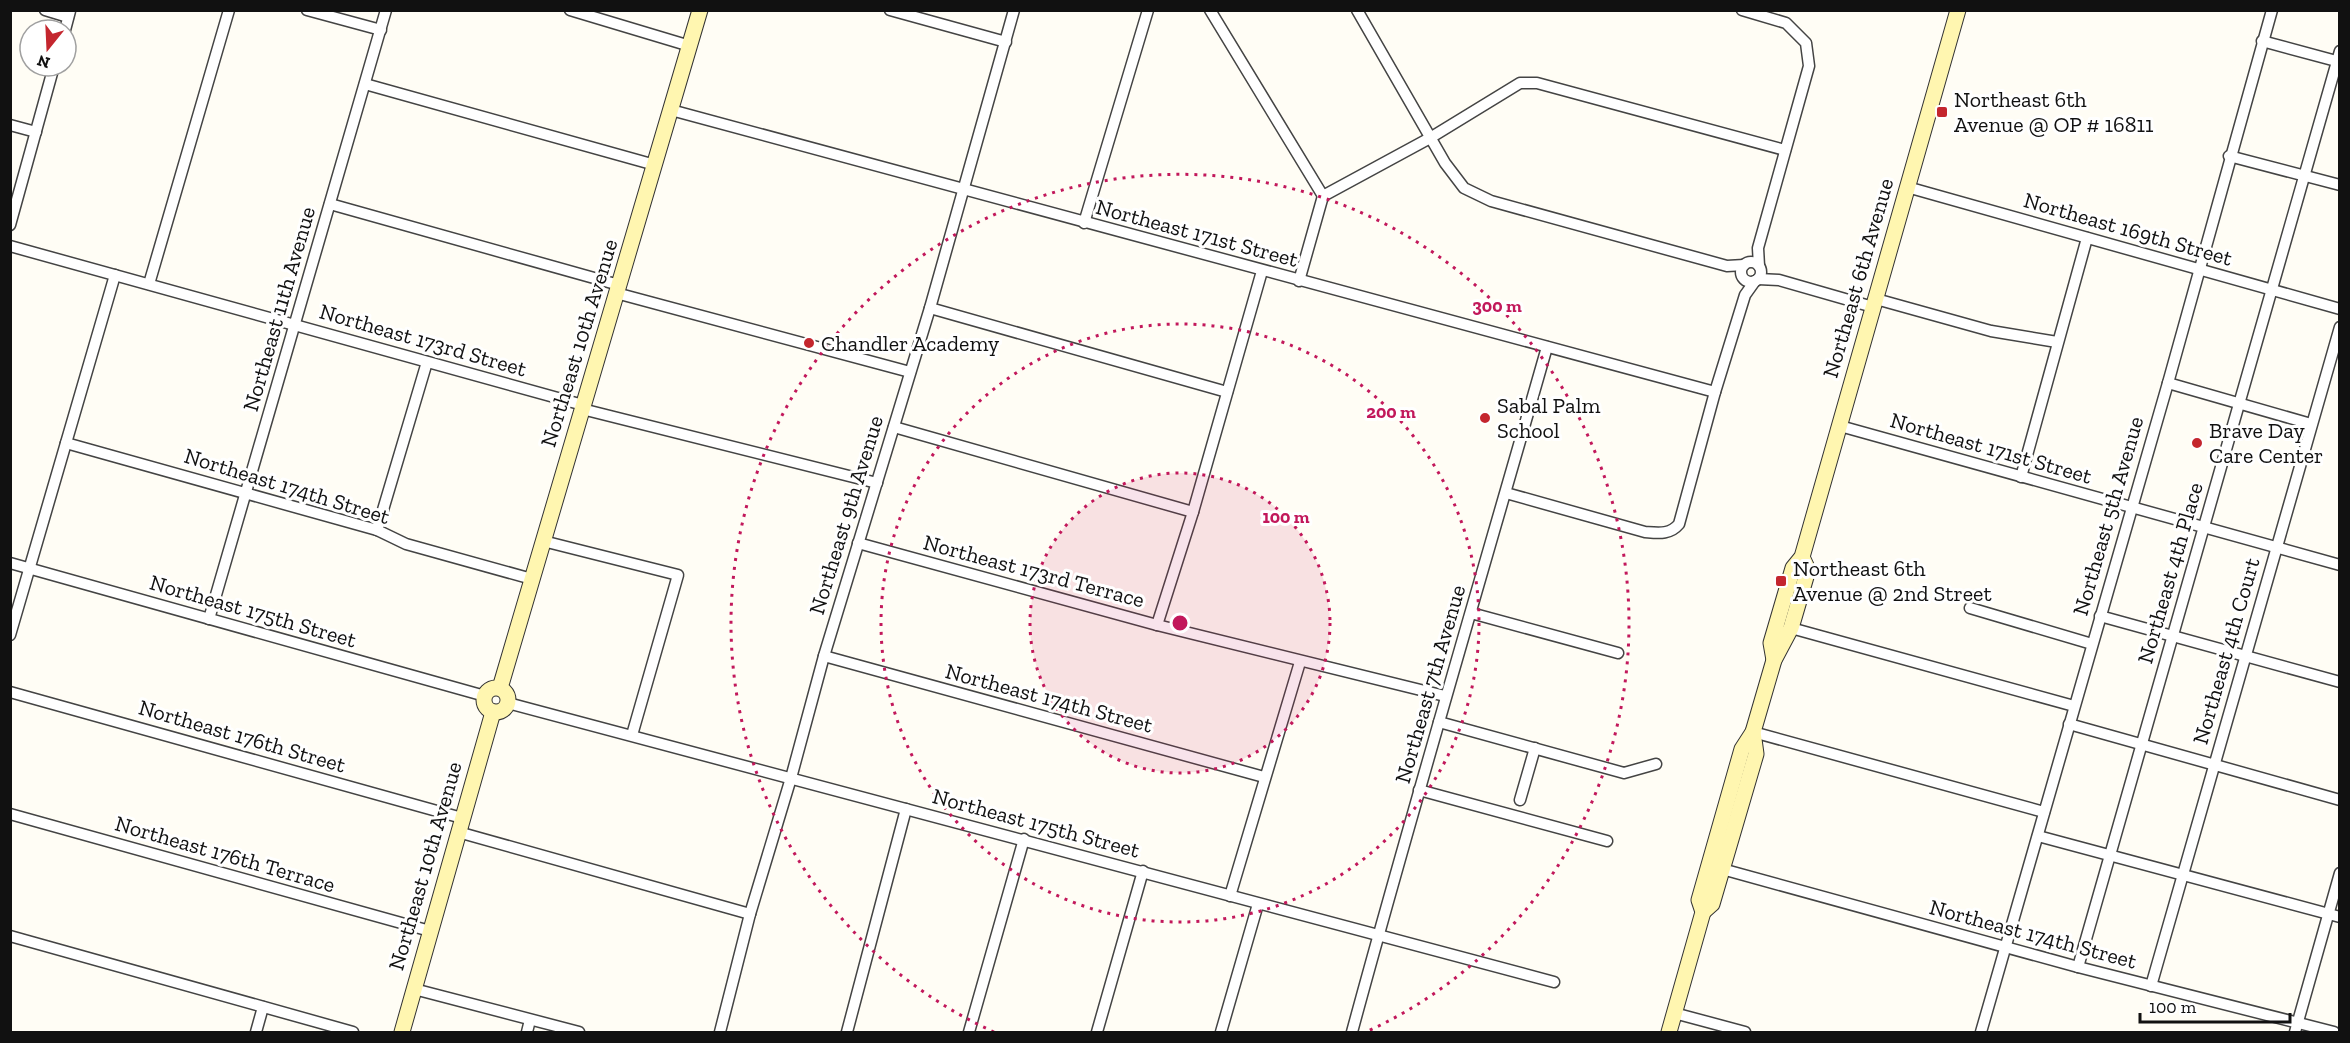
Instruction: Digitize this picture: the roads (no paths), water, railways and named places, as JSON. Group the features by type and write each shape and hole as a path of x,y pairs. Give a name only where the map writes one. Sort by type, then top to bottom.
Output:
{"main road":[{"name":"Northeast 10th Avenue","path":"500,688 700,10"},
{"name":"Northeast 6th Avenue","path":"1774,660 1771,643 1793,568 1802,557 1959,10"},
{"name":"Northeast 6th Avenue","path":"1669,1032 1702,912 1699,900 1708,865 1742,749 1753,732 1774,660 1791,628 1808,570 1802,557"},
{"path":"500,688 506,693 508,703 503,710 493,712 486,706 484,696 491,689 500,688"},
{"name":"Northeast 10th Avenue","path":"402,1032 493,712"},
{"name":"Northeast 6th Avenue","path":"1702,912 1712,904 1756,754 1753,732"}],"street":[{"path":"45,10 69,14"},
{"path":"149,284 229,10"},
{"path":"307,10 381,30"},
{"name":"Northeast 11th Avenue","path":"208,618 386,10"},
{"path":"570,10 690,46"},
{"path":"890,10 1006,42"},
{"name":"Northeast 9th Avenue","path":"720,1032 750,914 791,778 824,656 930,308 1014,10"},
{"path":"1084,223 1149,10"},
{"path":"1210,10 1323,196"},
{"path":"1357,10 1430,138 1464,188 1491,201 1779,280 1991,331 2057,342"},
{"path":"1506,493 1645,532 1659,534 1669,532 1679,524 1714,392 1758,248 1809,66 1806,43 1786,23 1742,10"},
{"name":"Northeast 5th Avenue","path":"1981,1032 2168,383 2229,156 2272,10"},
{"path":"2262,41 2339,58"},
{"name":"Northeast 4th Place","path":"2078,967 2270,290 2339,58"},
{"path":"10,225 51,78"},
{"path":"1299,281 1323,196 1430,138 1520,83 1537,83 1785,150"},
{"path":"365,84 655,165"},
{"name":"Northeast 171st Street","path":"671,110 1714,392"},
{"path":"10,125 36,132"},
{"path":"2229,156 2340,185"},
{"name":"Northeast 169th Street","path":"1907,187 2340,309"},
{"path":"330,204 910,372"},
{"path":"2021,477 2087,238"},
{"name":"Northeast 173rd Street","path":"10,246 583,407 877,483"},
{"path":"1158,625 1262,271"},
{"path":"10,634 115,275"},
{"path":"930,308 1227,392"},
{"name":"Northeast 4th Court","path":"2151,986 2340,327"},
{"name":"Northeast 7th Avenue","path":"1352,1032 1445,696 1547,347"},
{"path":"377,530 427,362"},
{"path":"2168,383 2311,424"},
{"name":"Northeast 171st Street","path":"1840,426 2340,565"},
{"path":"894,427 1193,512"},
{"name":"Northeast 174th Street","path":"66,443 377,530 406,544 532,579"},
{"path":"543,541 678,575 633,735"},
{"name":"Northeast 173rd Terrace","path":"858,543 1158,625 1300,662 1445,696"},
{"name":"Northeast 175th Street","path":"10,563 484,696"},
{"path":"1970,608 2092,644"},
{"path":"1471,613 1618,653"},
{"path":"2100,616 2340,682"},
{"path":"1791,628 2074,706"},
{"name":"Northeast 174th Street","path":"824,656 1264,777"},
{"path":"1230,896 1300,662"},
{"name":"Northeast 176th Street","path":"10,692 460,825 750,914"},
{"name":"Northeast 175th Street","path":"508,703 1554,982"},
{"path":"1439,722 1623,773 1656,764"},
{"path":"2069,724 2340,800"},
{"path":"1753,732 2044,812"},
{"path":"1520,800 1535,748"},
{"path":"1419,790 1608,841"},
{"path":"846,1032 906,809"},
{"name":"Northeast 176th Terrace","path":"10,814 430,931"},
{"path":"2038,836 2340,917"},
{"path":"969,1032 1024,839"},
{"name":"Northeast 174th Street","path":"1722,869 2296,1028 2334,1032"},
{"path":"1097,1032 1143,871"},
{"path":"2296,1028 2340,873"},
{"path":"1221,1032 1258,904"},
{"path":"10,936 353,1032"},
{"path":"414,989 579,1032"},
{"path":"256,1032 263,1007"},
{"path":"1674,1013 1745,1032"},
{"path":"526,1032 530,1020"}],"place":[{"name":"Northeast 6th Avenue @ OP # 16811","path":"1942,112"},
{"name":"Chandler Academy","path":"809,343"},
{"name":"Sabal Palm School","path":"1485,418"},
{"name":"Brave Day Care Center","path":"2197,443"},
{"name":"Northeast 6th Avenue @ 2nd Street","path":"1781,581"}]}
